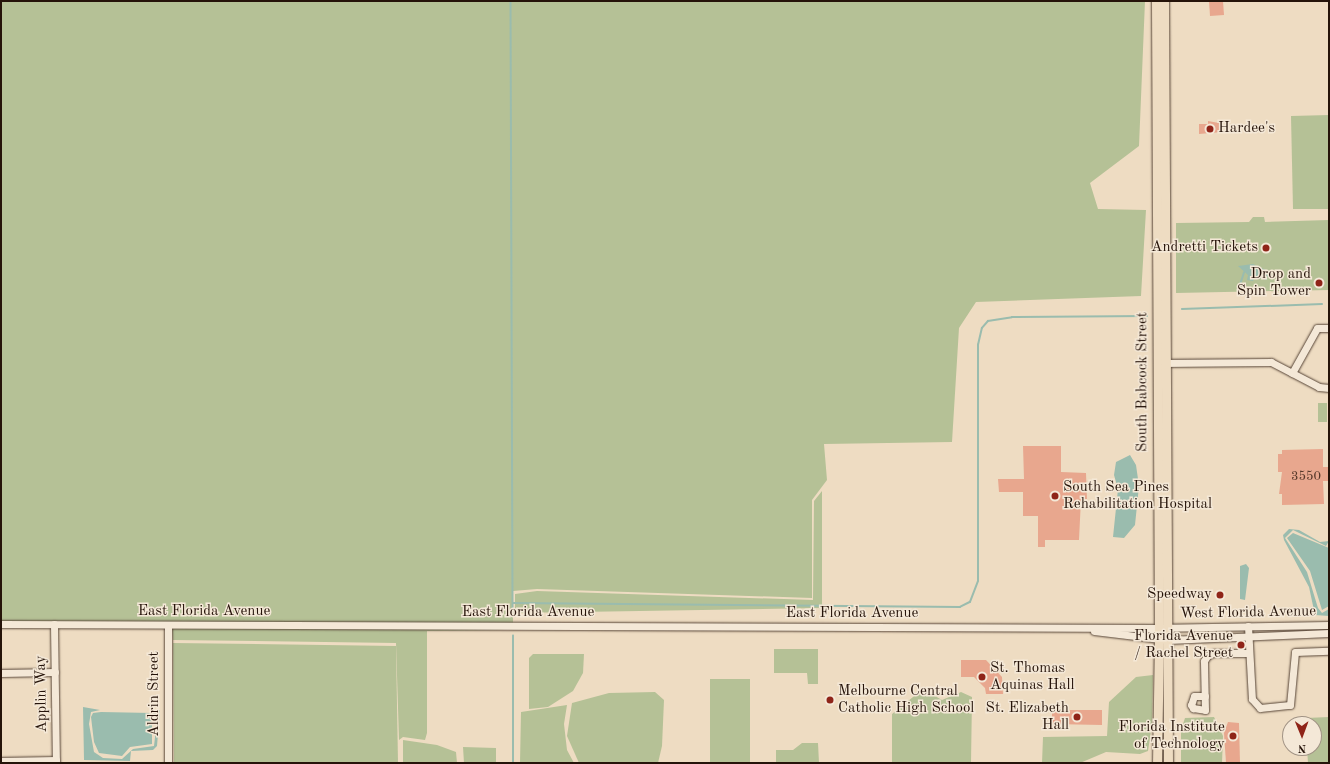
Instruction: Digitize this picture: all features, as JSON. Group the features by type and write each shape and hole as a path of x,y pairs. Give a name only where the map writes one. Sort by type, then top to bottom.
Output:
{"main road":[{"name":"South Babcock Street","path":"1156,1 1157,364 1163,633 1168,763"},
{"name":"South Babcock Street","path":"1156,763 1163,633 1167,363 1164,1"}],"street":[{"path":"1292,373 1317,328 1329,328"},
{"path":"1157,364 1272,362 1319,387 1329,388"},
{"name":"East Florida Avenue","path":"1,624 1056,628 1163,633"},
{"name":"Applin Way","path":"54,624 56,762"},
{"name":"Aldrin Street","path":"168,625 168,763"},
{"name":"West Florida Avenue","path":"1163,633 1248,626 1329,625"},
{"path":"1248,626 1247,638 1252,699 1260,708 1290,705 1295,652 1329,651"},
{"name":"West Florida Avenue","path":"1163,633 1247,638 1329,633"},
{"path":"1205,696 1204,661 1207,656 1213,653 1248,653"},
{"path":"1,673 54,672"},
{"path":"1,761 56,762"}],"shaded area":[{"path":"1,1 1145,1 1139,146 1090,183 1098,209 1146,210 1141,296 976,302 959,328 952,442 824,444 827,480 812,500 812,598 537,589 513,591 513,626 1,624"},
{"path":"1329,115 1329,209 1293,209 1291,116"},
{"path":"1253,217 1264,217 1265,222 1329,220 1329,290 1176,293 1176,223 1249,222"},
{"path":"1253,264 1268,271 1267,280 1255,277 1253,281 1247,280 1248,275 1238,266"},
{"path":"1318,403 1327,403 1327,422 1318,422"},
{"path":"1130,455 1136,465 1139,486 1135,525 1124,538 1113,537 1118,489 1114,475 1116,462"},
{"path":"822,491 822,608 515,613 515,594 537,591 813,600 814,501"},
{"path":"1289,529 1299,530 1320,542 1329,541 1326,546 1293,530 1285,538 1307,572 1318,608 1322,613 1329,609 1329,616 1315,615 1309,587 1284,540 1283,535"},
{"path":"1293,533 1329,548 1329,606 1322,610 1310,571 1287,538"},
{"path":"1246,564 1249,568 1245,600 1240,599 1240,566"},
{"path":"172,628 503,630 427,631 427,733 425,740 403,737 399,740 396,643 173,640"},
{"path":"173,643 396,646 398,763 174,763"},
{"path":"774,649 818,649 818,684 808,684 807,673 774,673"},
{"path":"533,654 584,654 583,673 573,691 548,707 529,709 529,658"},
{"path":"1153,675 1152,724 1148,751 1140,754 1106,752 1080,763 1042,763 1043,737 1107,736 1109,702 1136,677"},
{"path":"710,679 750,679 750,763 710,763"},
{"path":"655,692 664,700 662,746 658,763 579,763 567,736 572,703 609,693"},
{"path":"928,692 942,700 961,692 972,697 971,763 892,763 892,714 918,693"},
{"path":"567,705 564,724 567,750 574,763 520,763 521,712"},
{"path":"83,707 100,710 91,712 89,724 94,752 103,758 122,759 133,749 154,746 157,720 151,710 160,710 157,746 153,750 131,751 130,761 84,760"},
{"path":"93,713 152,713 152,744 130,747 122,756 99,753 94,742 91,717"},
{"path":"1214,717 1223,736 1222,763 1181,763 1181,730 1185,718"},
{"path":"1322,717 1329,717 1329,763 1308,763 1308,756 1322,756"},
{"path":"403,740 437,745 456,752 457,763 403,763"},
{"path":"802,743 818,743 819,763 776,762 776,750 793,750"},
{"path":"463,747 496,748 496,763 464,763"}],"building":[{"path":"1209,1 1223,1 1224,15 1210,16"},
{"name":"Hardee's","path":"1208,121 1219,123 1222,132 1199,134 1199,124 1208,124"},
{"name":"South Sea Pines Rehabilitation Hospital","path":"1023,446 1061,446 1061,472 1086,473 1087,499 1081,499 1079,540 1045,540 1045,547 1038,547 1038,516 1023,516 1023,492 999,492 998,479 1024,479"},
{"path":"1323,449 1323,467 1329,467 1329,481 1323,481 1324,504 1282,505 1282,494 1279,494 1282,472 1278,472 1278,454 1282,454 1282,450"},
{"name":"St. Thomas Aquinas Hall","path":"961,660 986,660 1002,677 1003,694 986,694 985,688 974,677 961,677"},
{"name":"St. Elizabeth Hall","path":"1052,710 1102,710 1102,725 1052,724"},
{"path":"1228,722 1239,723 1240,763 1226,763 1224,733"}],"waterway":[{"path":"511,1 513,616"},
{"path":"1239,288 1244,273"},
{"path":"1182,309 1322,304"},
{"path":"513,603 960,607 970,602 978,581 978,345 982,328 988,321 1012,317 1147,316"},
{"path":"513,636 513,763"}],"place":[{"name":"Hardee's","path":"1210,129"},
{"name":"Andretti Tickets","path":"1266,248"},
{"name":"Drop and Spin Tower","path":"1319,283"},
{"name":"South Sea Pines Rehabilitation Hospital","path":"1055,496"},
{"name":"Speedway","path":"1220,595"},
{"name":"Florida Avenue / Rachel Street","path":"1241,645"},
{"name":"St. Thomas Aquinas Hall","path":"982,677"},
{"name":"Melbourne Central Catholic High School","path":"830,700"},
{"name":"St. Elizabeth Hall","path":"1077,717"},
{"name":"Florida Institute of Technology","path":"1233,736"}]}
